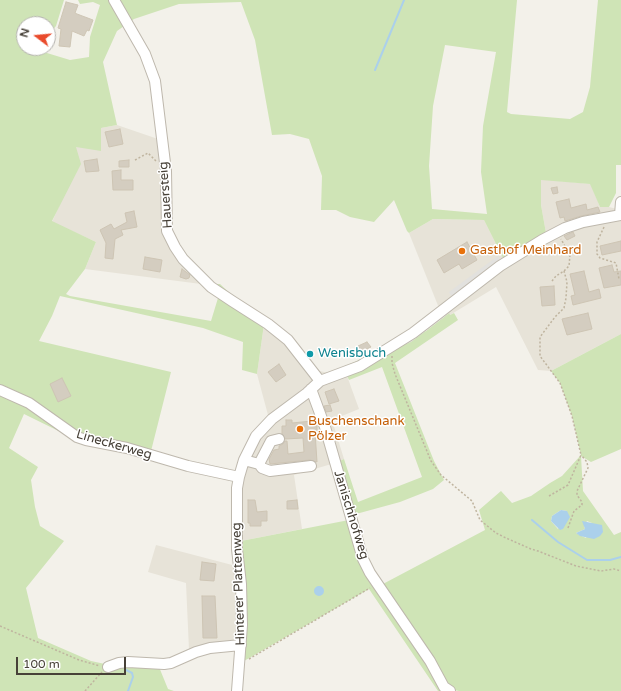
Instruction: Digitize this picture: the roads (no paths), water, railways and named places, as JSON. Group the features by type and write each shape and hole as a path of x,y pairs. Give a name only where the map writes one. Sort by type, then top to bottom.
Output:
{"street":[{"name":"Hauersteig","path":"114,0 145,54 155,82 166,171 167,231 183,259 211,287 268,324 288,340 320,381"},
{"path":"320,381 360,366 413,333 500,266 542,240 557,232 583,222 621,215 621,202"},
{"name":"Hinterer Plattenweg","path":"237,691 241,645 242,604 236,534 238,477 252,443 261,429 320,381"},
{"name":"Janischhofweg","path":"311,389 325,427 363,559 430,661 444,687 450,691"},
{"name":"Lineckerweg","path":"0,390 29,403 77,437 127,448 174,462 238,477"},
{"path":"259,464 271,441 278,439"},
{"path":"244,460 259,464 262,468 270,471 311,466"},
{"path":"108,667 119,663 128,662 171,663 196,652 210,648 241,645"}],"water":[{"path":"561,510 567,511 570,517 563,529 560,530 551,521 552,516"},
{"path":"582,521 602,525 603,532 600,536 594,539 580,536 576,533 585,529"},
{"path":"317,586 321,586 323,587 323,595 317,596 314,593 314,589"}],"waterway":[{"path":"375,70 404,0"},
{"path":"532,520 558,542 587,560 610,560 621,557"},
{"path":"126,670 132,673 133,677 128,691"}],"place":[{"name":"Gasthof Meinhard","path":"462,251"},
{"name":"Wenisbuch","path":"310,354"},
{"name":"Buschenschank Pölzer","path":"300,429"}]}
